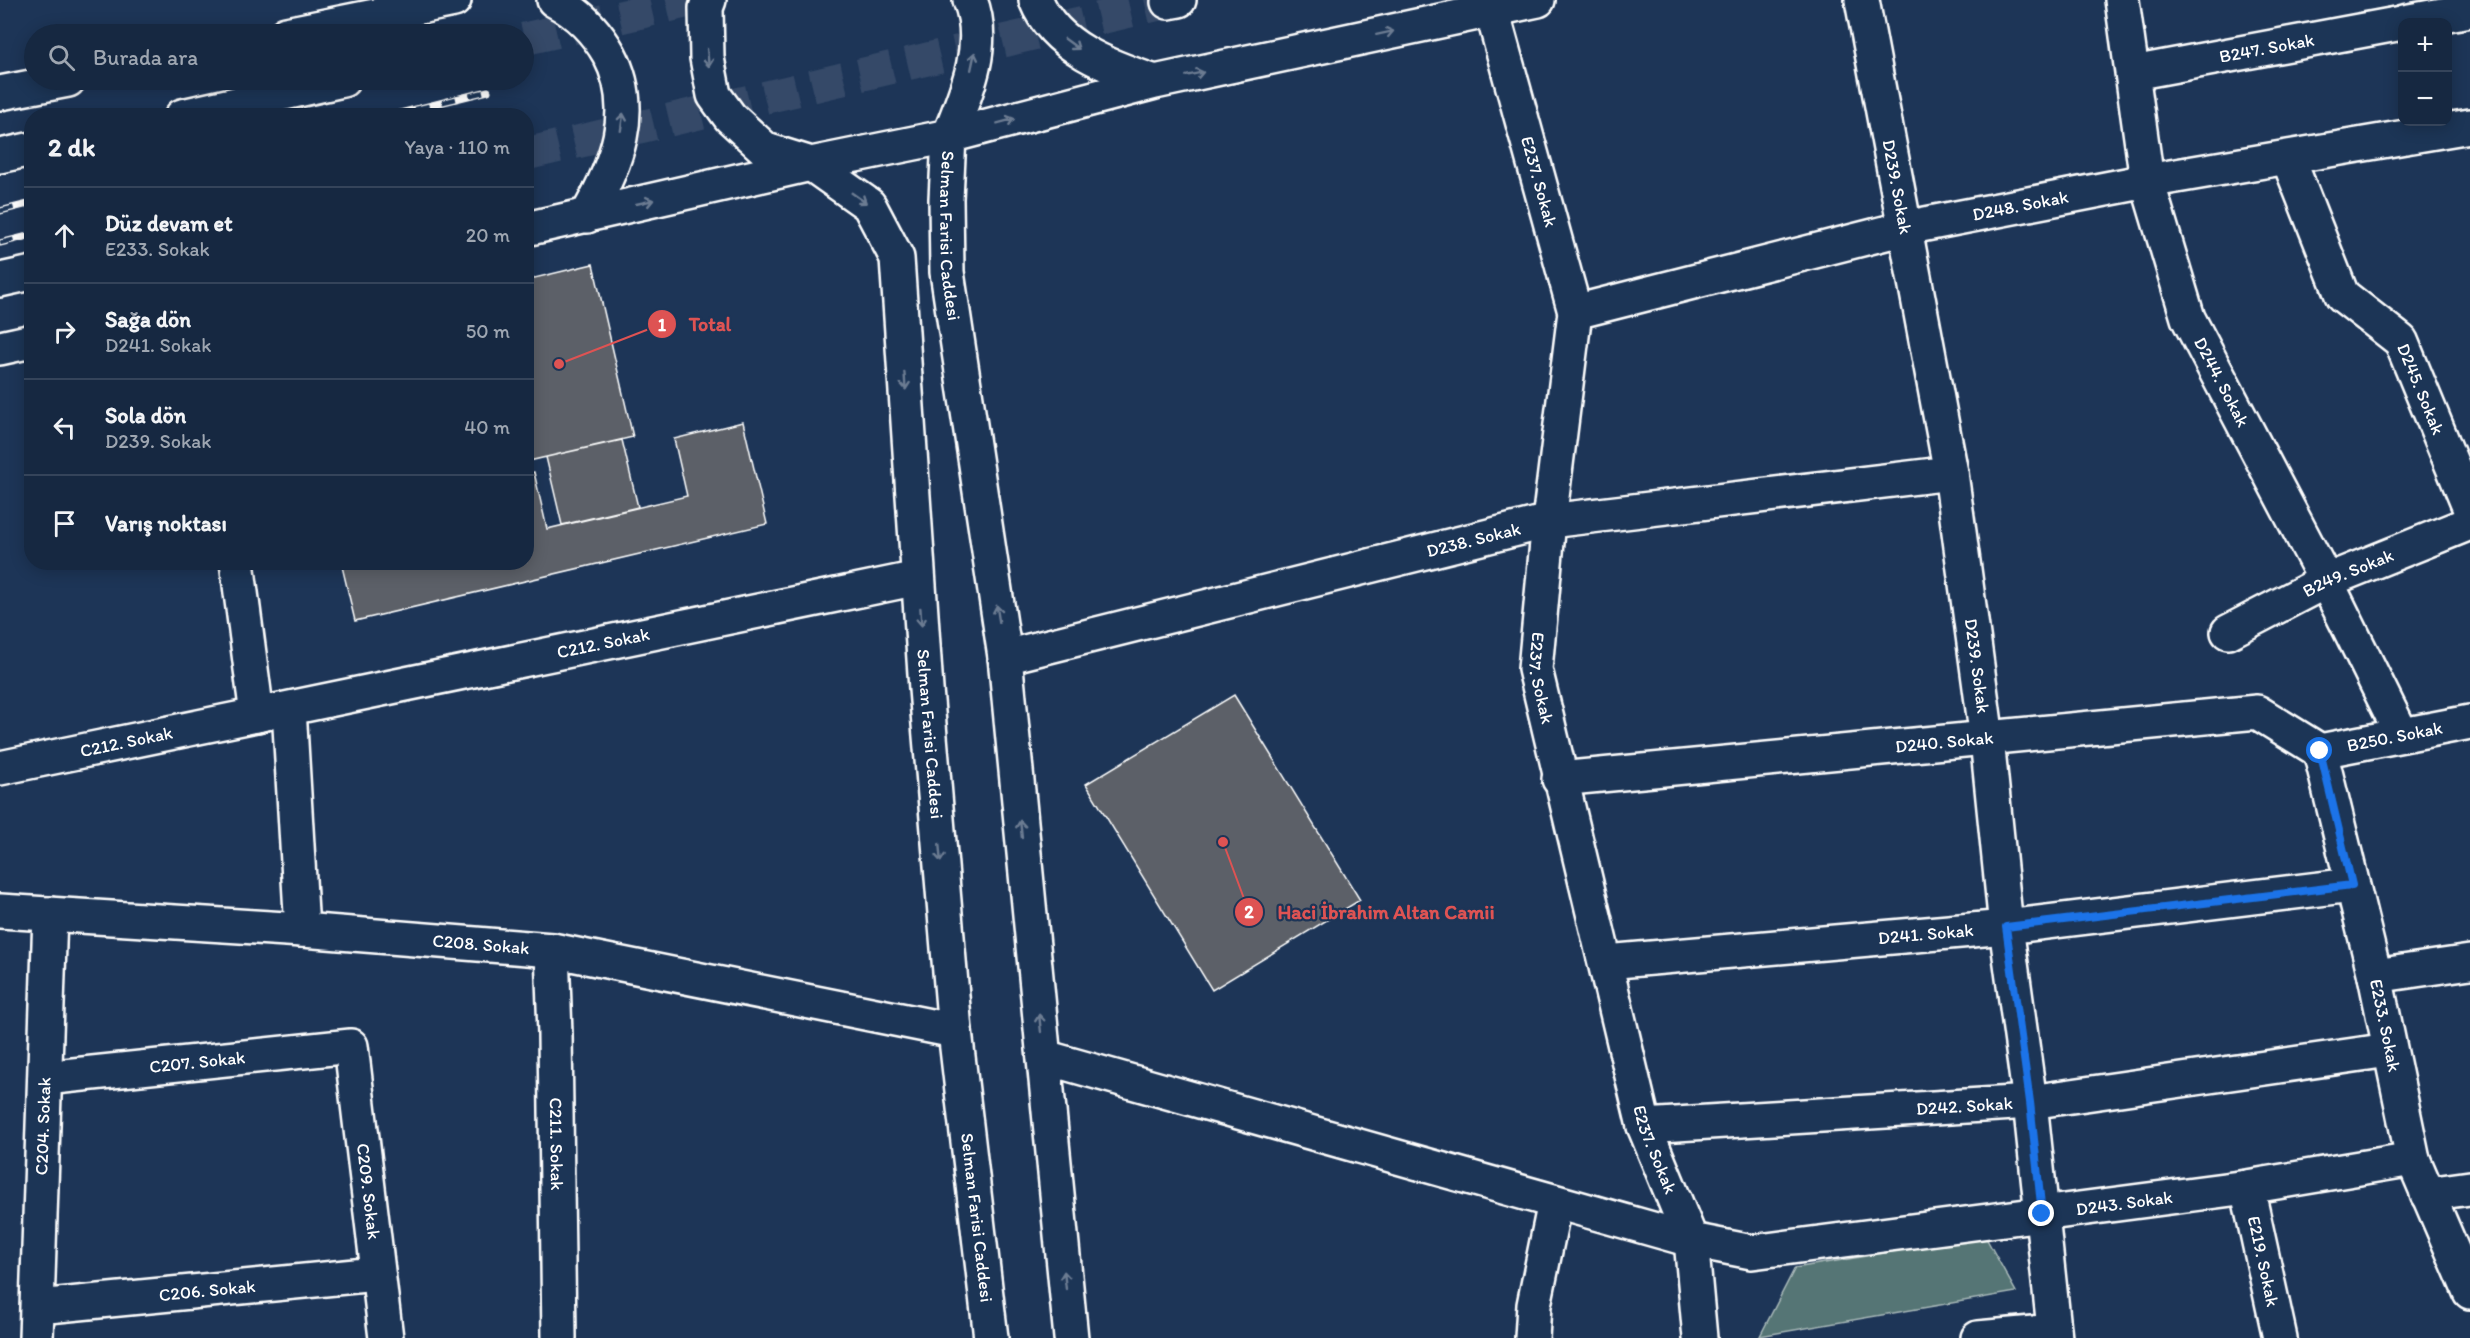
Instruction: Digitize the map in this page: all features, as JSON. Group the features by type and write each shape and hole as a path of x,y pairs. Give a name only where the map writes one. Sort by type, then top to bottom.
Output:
{"main road":[{"path":"335,24 454,0"},
{"path":"554,0 598,35 619,73 624,104 620,136 611,169 587,216"},
{"path":"709,0 706,8 707,58 714,94 730,117 766,150 811,164"},
{"name":"Selman Farisi Caddesi","path":"970,0 977,42 962,104 949,136 945,199 947,272 1005,657 1071,1338"},
{"path":"1036,0 1042,16 1062,37 1110,67 1155,82"},
{"path":"534,227 811,164 949,136 1155,82 1538,0"},
{"name":"D239. Sokak","path":"1862,0 1952,473 1987,739 2006,927 2030,1102 2054,1335"},
{"name":"D244. Sokak","path":"2122,0 2147,181 2187,318 2326,581 2403,735"},
{"name":"E237. Sokak","path":"1492,10 1575,312 1549,521 1535,669 1559,779 1606,962 1644,1126 1691,1240 1700,1338"},
{"name":"B247. Sokak","path":"2429,18 2470,10"},
{"name":"B247. Sokak","path":"2133,73 2398,24"},
{"path":"0,93 24,88"},
{"path":"218,108 298,90"},
{"name":"D248. Sokak","path":"1575,312 1905,228 2147,181 2470,126"},
{"path":"0,156 24,151"},
{"name":"D245. Sokak","path":"2288,158 2342,295 2401,341 2470,509"},
{"name":"Selman Farisi Caddesi","path":"811,164 869,205 897,258 918,578 955,1031 991,1338"},
{"path":"0,280 24,275"},
{"path":"0,348 24,343"},
{"name":"D238. Sokak","path":"1005,657 1549,521 1952,473"},
{"name":"B249. Sokak","path":"2228,632 2326,581 2470,523"},
{"path":"238,570 257,716"},
{"name":"C212. Sokak","path":"0,768 918,578"},
{"path":"289,709 302,930"},
{"name":"D240. Sokak","path":"1559,779 2256,712 2320,751"},
{"name":"B250. Sokak","path":"2320,751 2470,722"},
{"name":"E233. Sokak","path":"2320,751 2374,976 2413,1159 2470,1292"},
{"name":"D241. Sokak","path":"1606,962 2006,927 2352,885"},
{"name":"C208. Sokak","path":"0,911 302,930 552,950 955,1031"},
{"name":"C204. Sokak","path":"37,1323 50,914"},
{"name":"C211. Sokak","path":"552,950 559,1338"},
{"path":"2374,976 2470,962"},
{"name":"C207. Sokak","path":"45,1078 351,1046"},
{"name":"C209. Sokak","path":"351,1046 376,1274 386,1338"},
{"name":"D242. Sokak","path":"1644,1126 2030,1102 2389,1050"},
{"name":"D243. Sokak","path":"1044,1057 1691,1240 1752,1252 2247,1187 2413,1159"},
{"name":"E219. Sokak","path":"2247,1187 2280,1338"},
{"path":"2427,1194 2470,1188"},
{"path":"1532,1338 1534,1305 1555,1202"},
{"name":"C206. Sokak","path":"37,1323 376,1274"},
{"path":"1978,1338 2054,1335"}],"green space":[{"path":"1985,1236 2016,1292 1760,1336 1795,1268"}],"building":[{"path":"593,264 633,437 534,460 534,278"},
{"path":"743,422 767,524 355,621 343,570 534,570 534,472 547,529 687,496 674,439"},
{"path":"622,440 638,507 562,525 546,457"},
{"path":"1234,695 1360,900 1212,990 1086,784"}],"tunnel":[{"path":"534,37 694,0"},
{"path":"534,152 1168,2"}],"railway":[{"path":"420,108 488,91"},
{"path":"0,211 24,205"},
{"path":"0,243 24,237"}],"place":[{"name":"Total","path":"559,364"},
{"name":"Haci İbrahim Altan Camii","path":"1223,842"}],"route":[{"path":"2042,1214 2030,1102 2006,927 2352,885 2320,751"}]}
